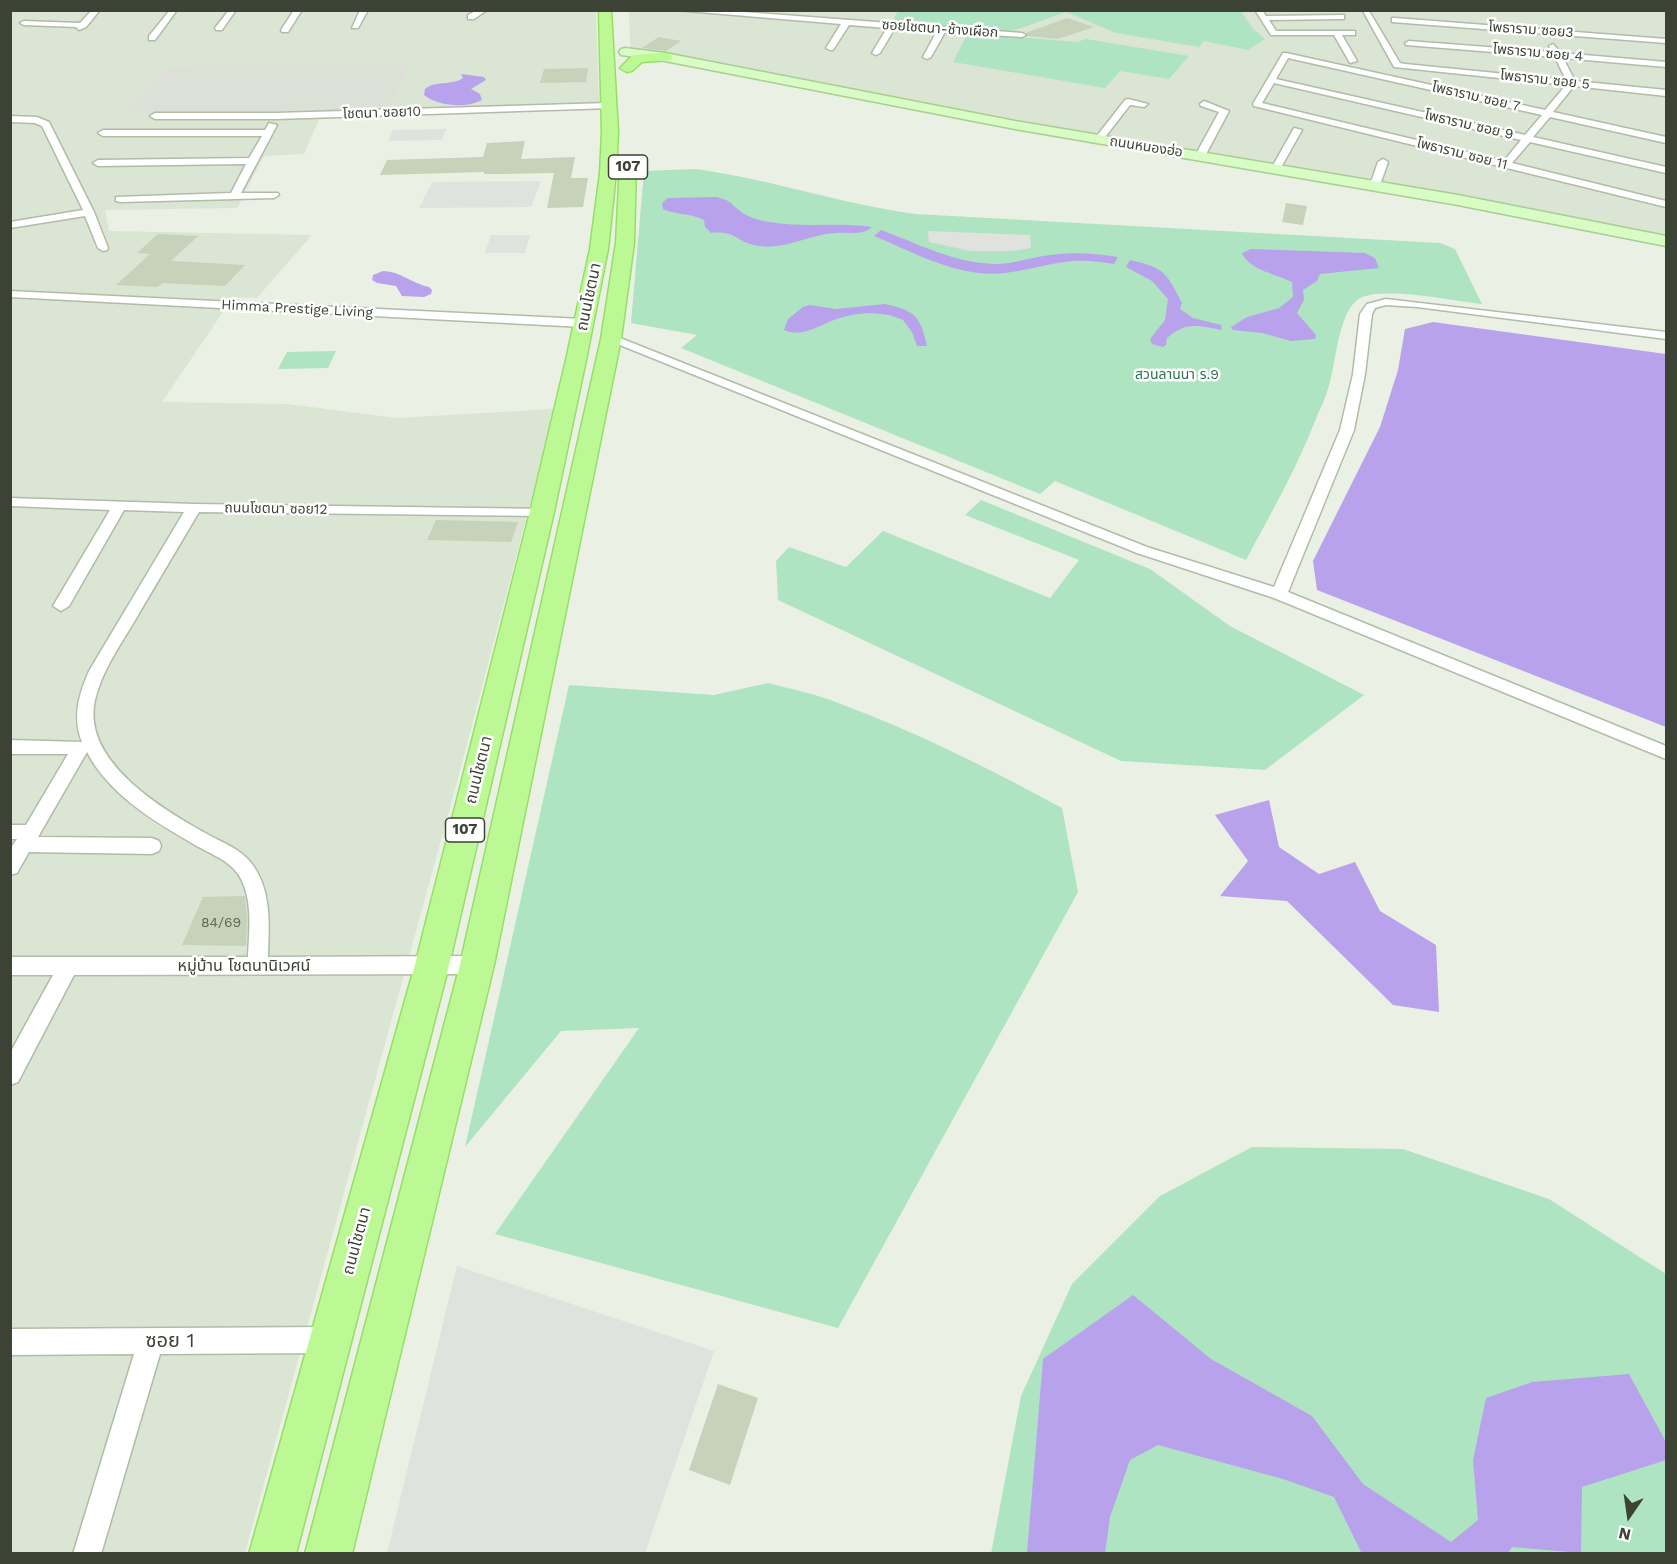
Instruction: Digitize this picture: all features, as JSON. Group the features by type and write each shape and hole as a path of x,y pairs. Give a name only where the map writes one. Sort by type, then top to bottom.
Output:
{"main road":[{"name":"ถนนโชตนา","path":"272,1554 432,965 542,512 625,243 623,141 608,106 605,10"},
{"path":"606,53 626,60 664,57"},
{"name":"ถนนหนองฮ่อ","path":"664,57 1099,139 1375,186 1666,241"},
{"name":"ถนนโชตนา","path":"328,1554 477,965 597,331"}],"street":[{"path":"24,23 81,27 97,10"},
{"path":"152,38 174,10"},
{"path":"219,28 233,10"},
{"path":"285,30 298,10"},
{"path":"355,26 364,10"},
{"path":"471,17 484,10"},
{"name":"ซอยโชตนา-ช้างเผือก","path":"678,10 1022,35"},
{"path":"1261,14 1341,17"},
{"path":"1261,14 1274,33 1289,36 1352,33"},
{"name":"โพธาราม ซอย 5","path":"1405,35 1392,16 1374,15 1397,65 1405,67 1422,63 1666,93"},
{"path":"830,48 846,23"},
{"path":"876,53 892,26"},
{"path":"927,57 942,30"},
{"path":"1506,165 1572,83 1545,31"},
{"name":"โพธาราม ซอย3","path":"1405,35 1545,31 1666,40"},
{"path":"1337,33 1353,61"},
{"name":"โพธาราม ซอย 4","path":"1405,35 1557,55 1666,64"},
{"name":"โพธาราม ซอย 7","path":"1271,80 1286,55 1666,140"},
{"name":"โพธาราม ซอย 11","path":"1271,80 1257,104 1666,204"},
{"name":"โพธาราม ซอย 9","path":"1271,80 1666,170"},
{"path":"1099,139 1128,102 1144,104"},
{"path":"1200,156 1224,111 1204,104"},
{"name":"โชตนา ซอย10","path":"156,116 277,116 608,106"},
{"path":"234,196 277,116"},
{"path":"10,119 37,120 46,124 89,212 103,248"},
{"path":"1276,169 1297,130"},
{"path":"103,134 268,133"},
{"path":"98,163 253,161"},
{"path":"1375,186 1383,162"},
{"path":"120,199 274,195"},
{"path":"10,225 89,212"},
{"name":"Himma Prestige Living","path":"10,294 597,331 1142,550 1279,594 1666,753"},
{"path":"1279,594 1347,430 1359,374 1366,314 1371,306 1386,302 1417,304 1666,336"},
{"name":"ถนนโชตนา ซอย12","path":"10,502 194,508 542,512"},
{"path":"61,606 119,506"},
{"path":"194,508 97,671 88,694 85,720 91,744 105,767 128,790 179,827 226,852 244,867 255,890 259,916 258,966"},
{"path":"10,747 81,748 22,836 10,867"},
{"path":"22,836 152,846"},
{"name":"หมู่บ้าน โชตนานิเวศน์","path":"10,966 477,965"},
{"path":"10,1075 68,966"},
{"name":"ซอย 1","path":"10,1342 330,1340"},
{"path":"87,1554 151,1341"}],"shaded area":[{"path":"11,11 596,11 599,105 322,113 304,154 264,156 237,208 105,210 109,231 312,235 257,298 233,297 162,402 288,404 396,418 555,409 457,782 245,1553 11,1554"},
{"path":"629,11 1666,11 1666,237 1466,196 1091,135 637,51 630,48"},
{"path":"409,65 388,111 124,113 169,66"},
{"path":"461,74 484,77 486,80 471,89 480,94 482,100 468,105 452,105 437,102 424,95 425,89 429,86 454,82 463,78"},
{"path":"446,129 442,140 388,141 393,130"},
{"path":"541,181 531,207 419,208 432,182"},
{"path":"717,197 729,202 746,215 766,221 796,225 872,227 859,233 826,234 778,246 759,246 726,233 711,233 705,227 704,220 663,209 662,203 668,198"},
{"path":"881,230 937,252 980,263 1002,264 1067,253 1118,257 1114,264 1073,261 987,274 937,263 874,236"},
{"path":"928,231 1030,235 1031,248 1012,251 970,251 929,242"},
{"path":"491,235 530,235 525,253 485,253"},
{"path":"1251,249 1365,253 1375,258 1379,268 1320,274 1317,281 1303,290 1304,300 1297,313 1316,335 1315,339 1291,341 1262,333 1233,330 1231,327 1247,317 1279,308 1293,297 1292,282 1257,268 1246,259 1242,253"},
{"path":"1130,260 1158,269 1172,284 1182,303 1180,309 1193,318 1221,325 1222,330 1199,326 1187,327 1167,338 1166,345 1163,347 1152,344 1150,339 1165,320 1168,299 1152,281 1126,267"},
{"path":"383,271 396,273 429,287 432,290 431,294 424,297 402,296 396,286 372,280 373,275"},
{"path":"885,304 903,309 915,316 922,327 927,346 917,346 912,332 903,320 877,313 842,317 804,332 784,330 788,319 803,307 810,305 836,309"},
{"path":"1433,322 1666,354 1666,727 1317,590 1313,561 1380,427 1398,370 1405,329"},
{"path":"1269,800 1279,847 1319,874 1355,862 1380,911 1436,945 1439,1012 1393,1005 1287,901 1220,896 1248,861 1215,815"},
{"path":"457,1266 714,1351 645,1553 387,1553"},
{"path":"1133,1295 1211,1359 1312,1416 1363,1484 1451,1542 1478,1520 1473,1460 1486,1398 1532,1382 1629,1374 1666,1442 1666,1460 1582,1487 1581,1553 1512,1547 1507,1554 1362,1554 1334,1497 1283,1479 1158,1445 1130,1460 1110,1517 1105,1553 1027,1553 1043,1359"}],"green space":[{"path":"899,10 1240,10 1254,30 1265,39 1248,50 1204,41 1199,47 1116,33 1066,12 1007,33 890,25"},
{"path":"968,33 1077,42 1086,39 1189,56 1169,79 1120,71 1105,88 953,62"},
{"name":"สวนลานนา ร.9","path":"695,169 916,214 1440,243 1455,249 1482,304 1420,295 1385,293 1360,298 1353,304 1347,313 1339,336 1323,404 1293,471 1246,560 1055,481 1040,494 681,348 697,335 631,323 644,171"},
{"path":"336,351 328,368 278,369 287,352"},
{"path":"981,500 1150,569 1230,626 1364,695 1265,770 1121,761 778,600 776,561 789,547 846,567 883,531 1050,598 1079,560 965,515"},
{"path":"768,683 830,700 924,738 1062,808 1078,892 838,1328 495,1234 639,1028 561,1031 465,1147 569,685 714,695"},
{"path":"1252,1147 1403,1149 1549,1199 1666,1274 1666,1553 991,1554 1021,1396 1072,1284 1160,1196"}],"building":[{"path":"1067,18 1094,27 1058,39 1028,36 1026,33"},
{"path":"659,37 681,41 666,51 642,48"},
{"path":"588,68 586,82 540,83 544,69"},
{"path":"525,141 521,159 575,157 571,178 588,178 583,207 547,208 554,173 484,174 484,172 380,175 387,160 483,157 487,143"},
{"path":"1286,203 1307,206 1303,225 1282,222"},
{"path":"158,234 198,236 171,261 245,265 225,286 162,283 158,287 116,285 150,254 137,253"},
{"path":"436,520 518,522 511,542 427,540"},
{"path":"245,896 246,946 182,945 203,897"},
{"path":"718,1384 758,1398 730,1485 689,1470"}]}
